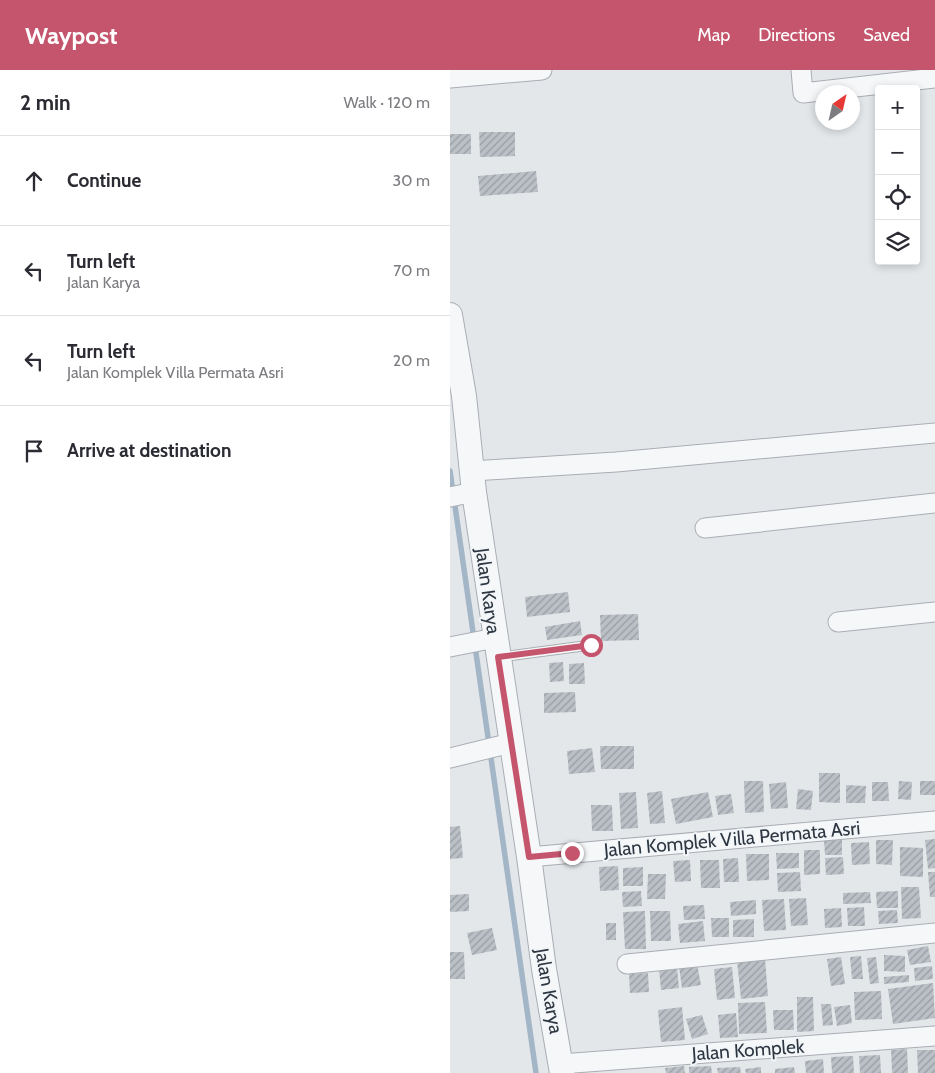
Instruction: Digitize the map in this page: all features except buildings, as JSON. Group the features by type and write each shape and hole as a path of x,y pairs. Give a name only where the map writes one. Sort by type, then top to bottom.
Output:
{"street":[{"path":"450,78 542,70"},
{"path":"801,70 803,93 935,78"},
{"name":"Jalan Karya","path":"450,316 453,350 464,396 465,488 493,645 505,745 529,857 544,969 562,1068"},
{"path":"465,488 616,462 935,433"},
{"path":"705,528 935,503"},
{"path":"838,622 935,612"},
{"path":"458,645 493,645"},
{"path":"450,758 505,745"},
{"name":"Jalan Komplek Villa Permata Asri","path":"529,857 935,821"},
{"path":"627,964 935,933"},
{"name":"Jalan Komplek","path":"562,1068 935,1036"}],"lane":[{"path":"493,645 591,645"}],"waterway":[{"path":"450,471 536,1073"}],"route":[{"path":"572,853 529,857 498,657 591,645"}]}
